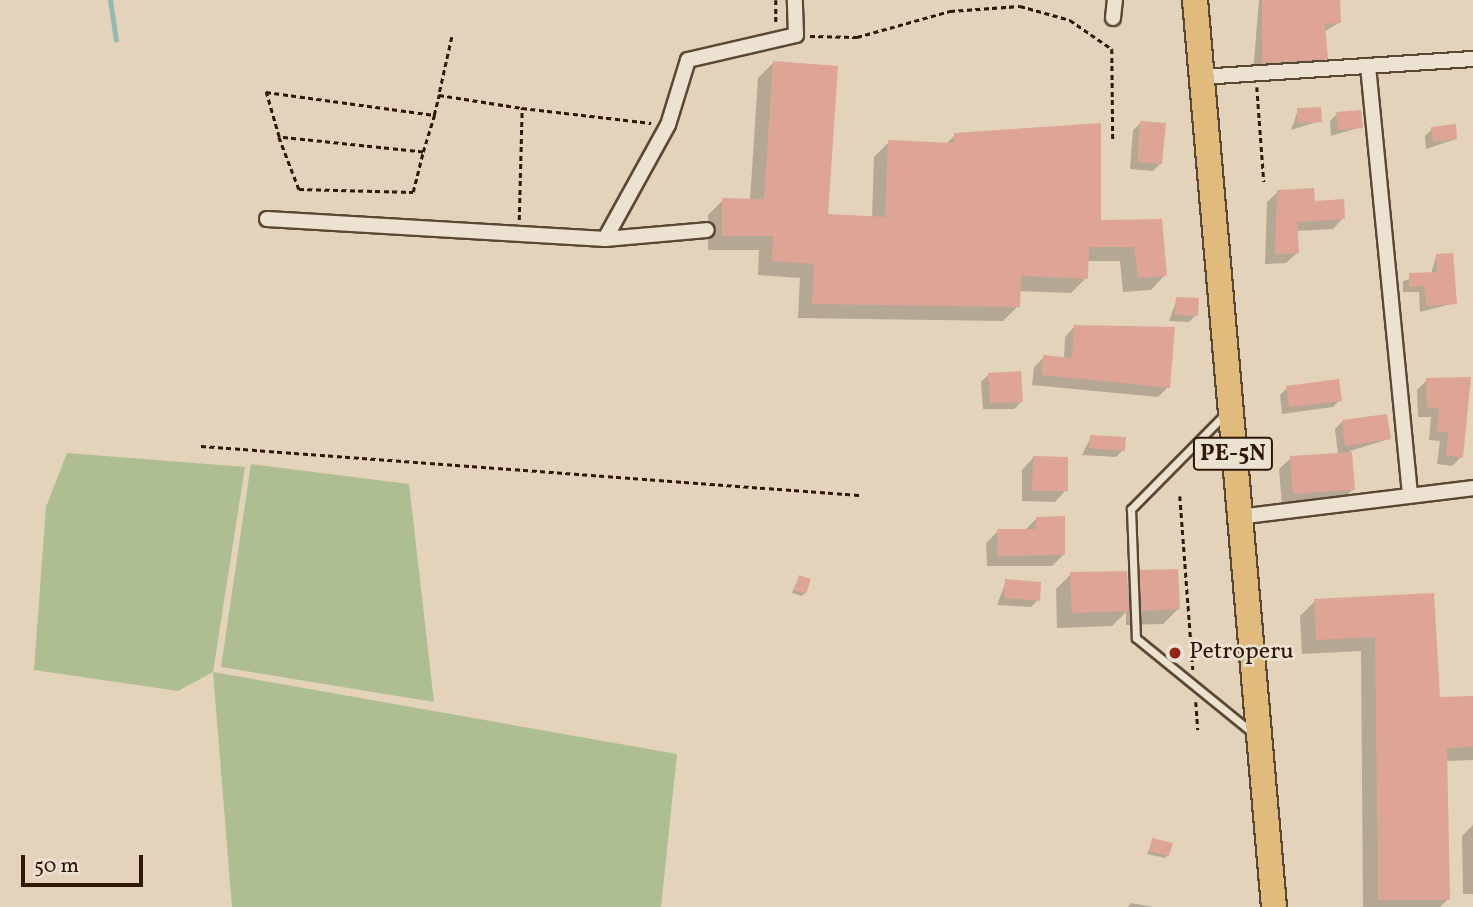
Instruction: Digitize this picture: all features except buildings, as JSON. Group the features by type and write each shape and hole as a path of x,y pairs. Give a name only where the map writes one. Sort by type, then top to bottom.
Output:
{"highway":[{"name":"PE-5N","path":"1195,0 1274,907"}],"street":[{"path":"605,239 668,125 688,60 796,35 795,0"},
{"path":"1113,18 1115,0"},
{"path":"1201,77 1473,59"},
{"path":"1368,66 1410,494"},
{"path":"267,219 605,239 707,230"},
{"path":"1238,517 1473,488"}],"lane":[{"path":"1229,410 1131,509 1136,638 1260,739"}],"path":[{"path":"776,0 777,40"},
{"path":"796,35 857,37 950,11 1020,6 1070,20 1112,50 1113,141"},
{"path":"435,115 266,92 279,137 299,189 413,192 435,115 452,37"},
{"path":"1256,74 1264,182"},
{"path":"439,95 522,108 668,125"},
{"path":"519,234 522,108"},
{"path":"279,137 423,152"},
{"path":"201,446 572,477 859,495"},
{"path":"1180,496 1198,730"}],"green space":[{"path":"67,453 245,467 213,672 178,691 34,670 46,507"},
{"path":"251,464 409,484 434,702 221,667"},
{"path":"213,672 677,754 661,907 232,907"}],"waterway":[{"path":"110,0 116,40"}],"place":[{"name":"Petroperu","path":"1175,653"}]}
